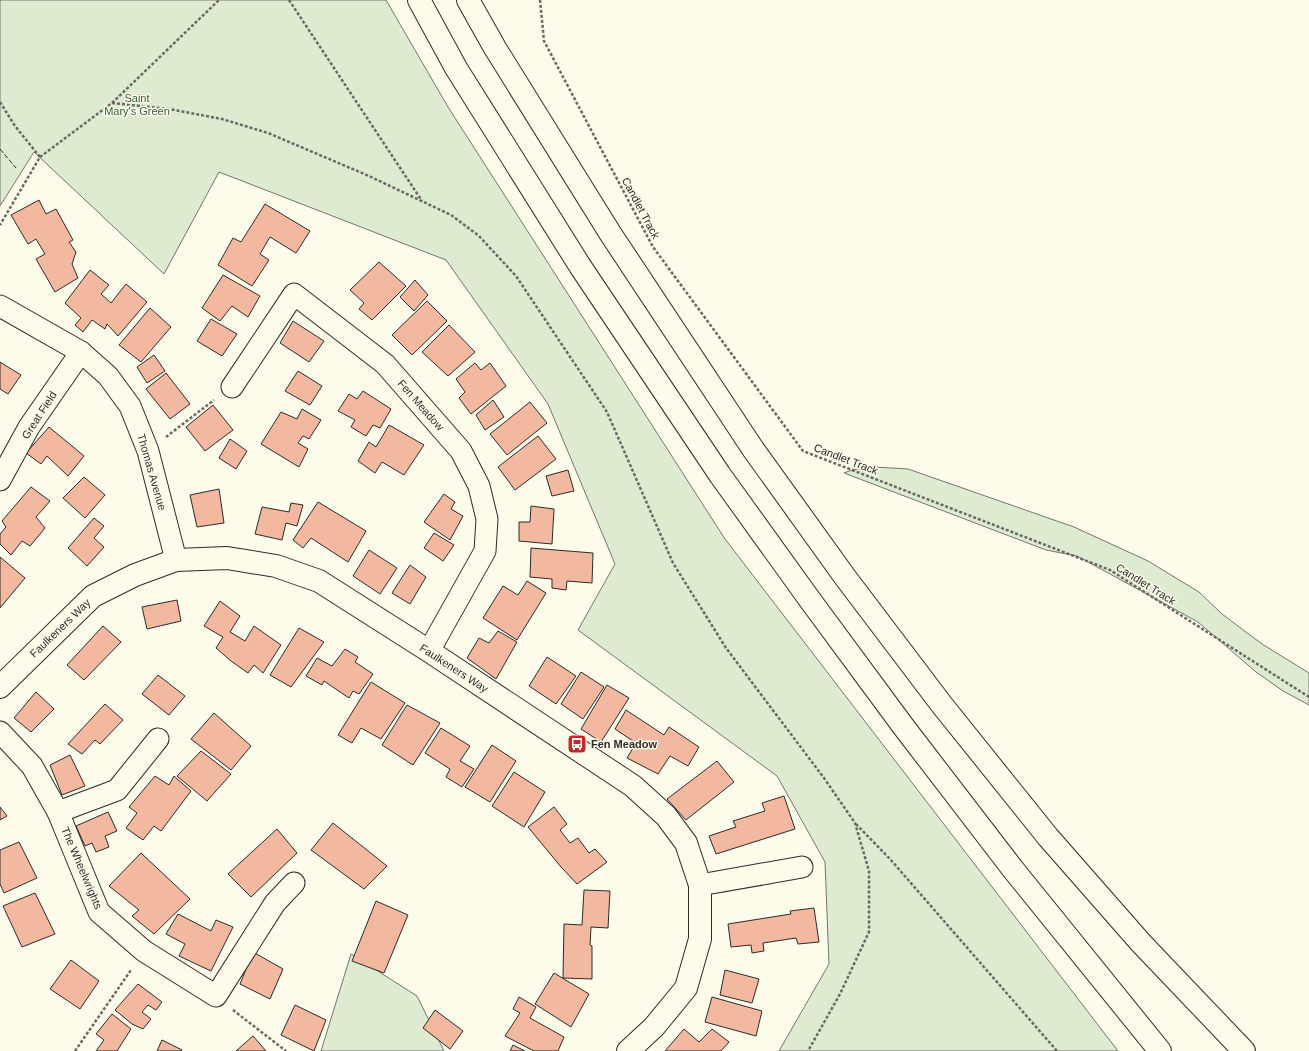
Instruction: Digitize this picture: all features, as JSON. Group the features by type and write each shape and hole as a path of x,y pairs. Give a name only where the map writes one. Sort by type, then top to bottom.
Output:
{"main road":[{"path":"419,0 456,68 580,266 720,475 912,738 1012,868 1160,1051"},
{"path":"468,0 499,54 615,240 753,449 845,578 942,705 1048,837 1141,943 1244,1051"},
{"name":"Faulkeners Way","path":"0,687 93,596 135,575 176,560 227,558 276,566 319,581 429,651 633,786 666,816 686,843 700,885 700,939 686,988 654,1027 628,1051"}],"street":[{"name":"Fen Meadow","path":"232,387 294,294 385,364 462,451 479,486 487,519 485,551 429,651"},
{"name":"Thomas Avenue","path":"0,306 81,352 108,376 130,406 148,451 176,560"},
{"name":"Great Field","path":"0,480 29,427 81,352"},
{"name":"The Wheelwrights","path":"0,732 32,766 58,812 99,912 144,951 216,996"},
{"path":"58,812 117,790 158,739"},
{"path":"700,885 802,867"},
{"path":"216,996 275,903 294,883"}],"path":[{"path":"0,225 40,157 112,103 219,0"},
{"path":"289,0 422,202"},
{"name":"Candlet Track","path":"540,0 544,41 653,247 803,451 1110,570 1309,697"},
{"path":"0,102 40,157"},
{"path":"112,103 170,108 222,119 268,132 451,214 480,236 516,276 607,412 673,563 726,648 824,778 855,823 890,859 1057,1051"},
{"path":"148,451 232,387"},
{"path":"808,1051 840,994 869,932 869,871 855,823"},
{"path":"75,1051 144,951"},
{"path":"216,996 286,1051"}],"green space":[{"name":"Saint Mary's Green","path":"0,0 386,0 448,107 725,539 1118,1051 779,1051 829,964 825,862 777,776 578,630 615,564 548,404 446,260 219,172 164,274 34,152 0,206"},
{"path":"874,467 908,469 1074,527 1148,561 1199,592 1222,614 1262,644 1309,673 1309,705 1283,691 1256,672 1198,622 1077,556 1046,550 844,473 852,470"},
{"path":"351,954 417,996 444,1051 321,1051"}],"building":[{"path":"39,200 46,214 56,209 73,240 69,242 76,252 72,264 78,278 55,292 36,259 45,254 36,239 28,244 11,215"},
{"path":"265,204 310,231 296,253 270,237 260,254 269,260 252,286 218,265 233,238 241,242"},
{"path":"379,262 406,286 372,320 359,309 364,303 350,290"},
{"path":"90,270 109,285 101,294 111,303 126,284 147,302 118,336 107,324 105,329 92,320 83,332 75,325 81,318 65,303"},
{"path":"223,275 260,296 248,317 232,306 220,321 202,308"},
{"path":"415,280 428,295 414,311 400,297"},
{"path":"427,301 447,321 412,355 392,335"},
{"path":"150,308 171,327 141,362 119,345"},
{"path":"211,319 237,334 222,356 197,341"},
{"path":"293,321 324,341 309,362 280,343"},
{"path":"449,325 475,352 448,376 422,352"},
{"path":"154,355 165,371 147,383 137,367"},
{"path":"0,362 21,375 8,394 0,389"},
{"path":"475,363 481,370 490,363 506,386 471,414 459,398 465,392 456,379"},
{"path":"298,371 322,386 310,405 285,391"},
{"path":"166,373 190,404 170,419 146,389"},
{"path":"363,391 391,409 380,428 373,425 366,436 351,427 355,420 338,411 349,394 357,399"},
{"path":"493,400 504,417 485,430 476,415"},
{"path":"530,402 547,423 507,455 490,434"},
{"path":"213,405 233,430 205,451 186,427"},
{"path":"302,409 321,420 309,439 303,436 298,443 308,449 299,467 261,444 281,412 297,419"},
{"path":"389,425 424,445 404,475 382,462 375,473 358,461 369,442 376,447"},
{"path":"49,427 84,456 68,476 47,456 41,464 26,453"},
{"path":"538,436 556,459 515,490 498,467"},
{"path":"230,439 247,451 236,469 219,458"},
{"path":"568,470 574,491 552,496 546,476"},
{"path":"84,477 105,495 85,518 63,498"},
{"path":"31,487 50,501 36,517 45,528 30,546 22,541 11,555 0,544 0,534 6,527 2,521"},
{"path":"219,489 224,523 197,527 190,495"},
{"path":"444,494 455,502 451,509 463,516 450,540 424,522"},
{"path":"318,502 366,531 348,562 311,538 303,548 293,540"},
{"path":"291,503 303,505 297,526 286,523 282,540 255,534 262,507 289,512"},
{"path":"531,506 554,509 552,544 519,541 519,522 530,522"},
{"path":"94,518 104,526 94,538 104,547 87,566 68,548"},
{"path":"434,533 454,545 443,561 424,548"},
{"path":"531,548 593,553 592,583 567,581 566,590 552,588 552,579 530,577"},
{"path":"369,550 397,568 380,594 353,576"},
{"path":"0,557 25,578 0,608"},
{"path":"410,565 426,577 410,604 392,593"},
{"path":"527,581 546,593 517,640 483,618 503,586 518,595"},
{"path":"177,600 181,621 147,629 142,607"},
{"path":"220,601 240,616 230,632 245,641 254,626 281,645 263,673 254,665 248,673 216,648 223,637 204,626"},
{"path":"103,626 121,642 84,680 67,665"},
{"path":"299,628 324,642 291,687 270,675"},
{"path":"498,631 517,642 496,679 467,658 479,638 489,643"},
{"path":"345,649 358,657 355,662 373,674 359,694 353,691 349,698 324,681 322,685 306,676 317,658 332,666"},
{"path":"547,657 576,676 556,704 529,686"},
{"path":"581,672 604,687 583,719 561,704"},
{"path":"158,675 185,696 169,715 142,694"},
{"path":"371,682 405,703 381,739 361,728 352,743 338,735"},
{"path":"607,685 629,698 601,742 581,729"},
{"path":"36,692 54,709 31,732 14,718"},
{"path":"105,704 123,720 100,744 95,740 82,754 68,744"},
{"path":"407,705 440,723 413,765 382,745"},
{"path":"626,710 664,735 669,727 699,747 688,766 670,756 658,774 627,758 636,743 615,729"},
{"path":"214,713 251,746 231,770 191,739"},
{"path":"441,728 470,746 460,761 474,769 462,787 446,777 450,769 425,753"},
{"path":"492,745 516,761 490,802 465,787"},
{"path":"201,751 231,774 207,801 177,776"},
{"path":"70,755 85,786 62,795 50,765"},
{"path":"717,761 734,782 686,820 667,799"},
{"path":"514,772 545,792 524,827 492,806"},
{"path":"155,776 169,785 174,776 191,791 161,831 154,826 143,840 126,828 137,813 129,807"},
{"path":"784,796 795,829 716,854 709,836 736,827 733,821 765,811 762,803"},
{"path":"0,807 7,816 0,820"},
{"path":"554,807 567,824 560,830 570,843 578,838 589,853 595,849 607,862 577,884 528,827"},
{"path":"108,812 117,831 105,836 109,847 96,852 92,843 85,846 76,826"},
{"path":"333,823 387,866 364,889 311,850"},
{"path":"277,829 297,853 251,897 228,874"},
{"path":"19,842 37,878 4,893 0,884 0,850"},
{"path":"141,853 190,899 154,934 132,916 139,910 109,886"},
{"path":"584,890 610,891 608,928 591,927 590,945 592,946 592,979 563,978 564,924 582,925"},
{"path":"35,893 55,934 22,947 3,906"},
{"path":"376,901 408,915 384,973 352,961"},
{"path":"814,908 819,942 798,944 796,938 763,943 764,951 752,953 751,945 731,947 728,924 791,914 790,911"},
{"path":"178,914 211,931 216,920 233,927 211,971 179,956 185,944 166,934"},
{"path":"253,952 283,969 270,999 240,984"},
{"path":"71,960 99,981 80,1009 50,989"},
{"path":"725,970 759,979 752,1003 720,995"},
{"path":"554,973 589,994 571,1027 535,1004"},
{"path":"138,984 162,1002 156,1010 148,1005 142,1012 151,1019 143,1029 132,1024 115,1010"},
{"path":"519,997 536,1007 530,1018 564,1037 558,1051 534,1051 505,1036 520,1013 513,1009"},
{"path":"712,997 762,1011 756,1036 705,1022"},
{"path":"295,1005 326,1020 314,1051 281,1035"},
{"path":"435,1010 463,1031 450,1049 423,1028"},
{"path":"112,1014 131,1029 117,1051 96,1051 104,1040 96,1034"},
{"path":"684,1029 699,1042 712,1029 729,1042 721,1051 665,1051"},
{"path":"253,1036 266,1051 236,1051"},
{"path":"162,1040 182,1050 157,1051"},
{"path":"513,1045 525,1051 510,1051"}],"fence":[{"path":"0,149 16,168"}],"place":[{"name":"Fen Meadow","path":"577,744"}]}
